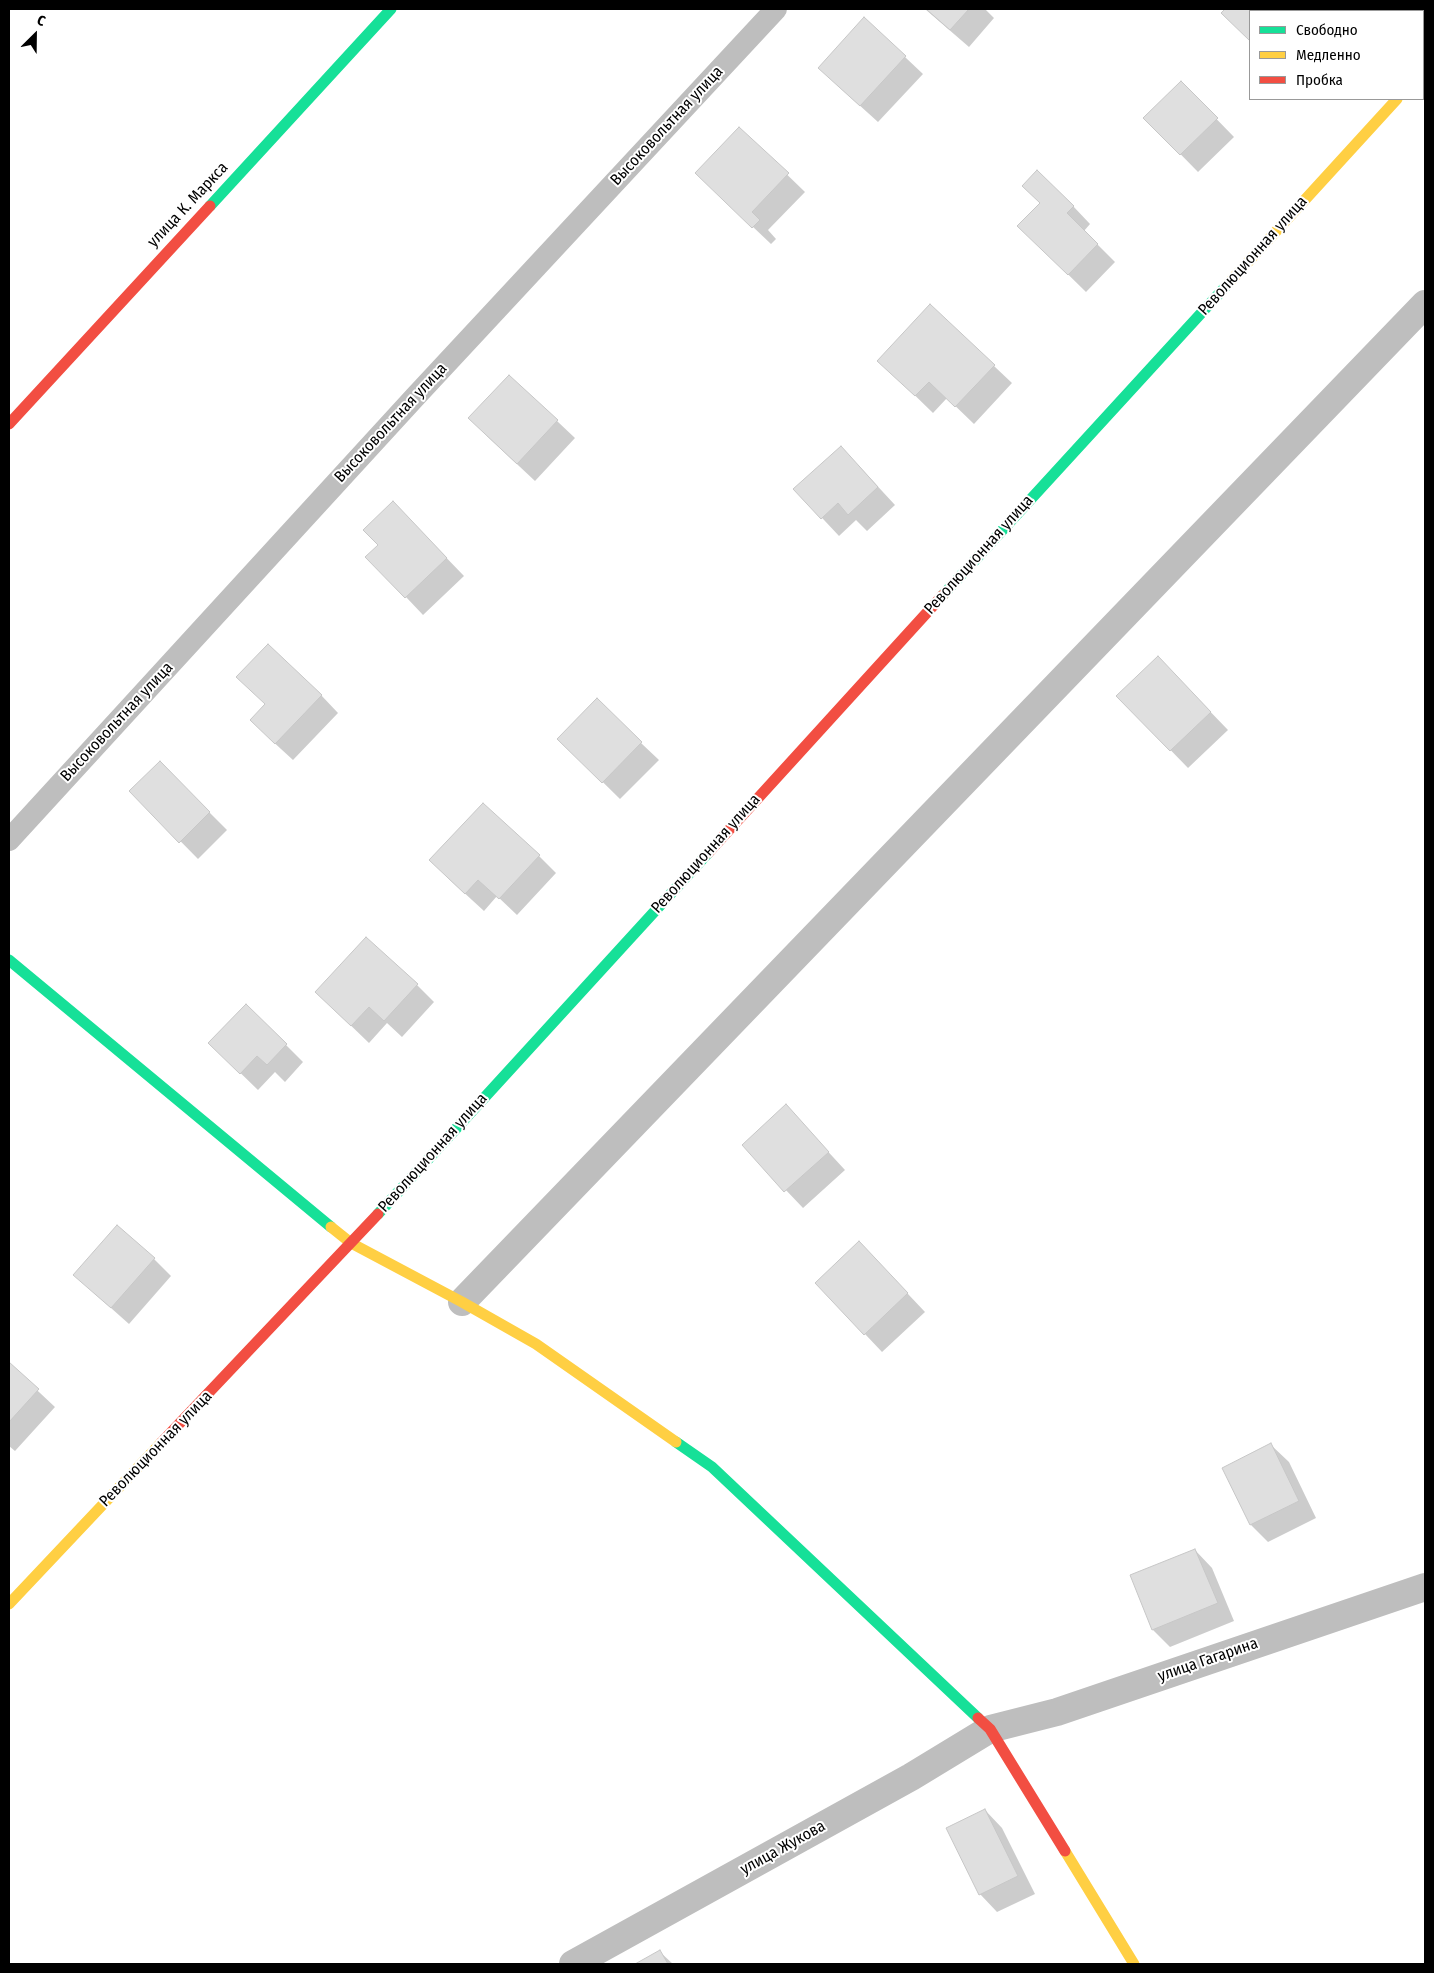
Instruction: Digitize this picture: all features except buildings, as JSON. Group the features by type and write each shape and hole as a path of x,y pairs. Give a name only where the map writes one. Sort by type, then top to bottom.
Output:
{"street":[{"name":"улица К. Маркса","path":"9,424 391,9"},
{"name":"Революционная улица","path":"9,1604 351,1244 1396,100"},
{"path":"462,1302 1425,304"},
{"path":"9,960 351,1244 462,1302 536,1344 712,1467 990,1729 1134,1964"},
{"name":"улица Гагарина","path":"990,1729 1057,1712 1425,1587"},
{"name":"улица Жукова","path":"573,1964 911,1777 990,1729"}],"lane":[{"name":"Высоковольтная улица","path":"9,840 422,390 776,9"}],"traffic: fast":[{"path":"210,206 391,9"},
{"path":"943,595 1227,285"},
{"path":"378,1214 708,853"},
{"path":"9,960 331,1227"},
{"path":"676,1442 712,1467 978,1718"}],"traffic: slow":[{"path":"1227,285 1396,100"},
{"path":"331,1227 351,1243 536,1344 676,1442"},
{"path":"9,1604 161,1443"},
{"path":"1065,1851 1134,1964"}],"traffic: jam":[{"path":"9,424 210,206"},
{"path":"708,853 943,595"},
{"path":"161,1443 378,1214"},
{"path":"978,1718 990,1729 1065,1851"}]}
